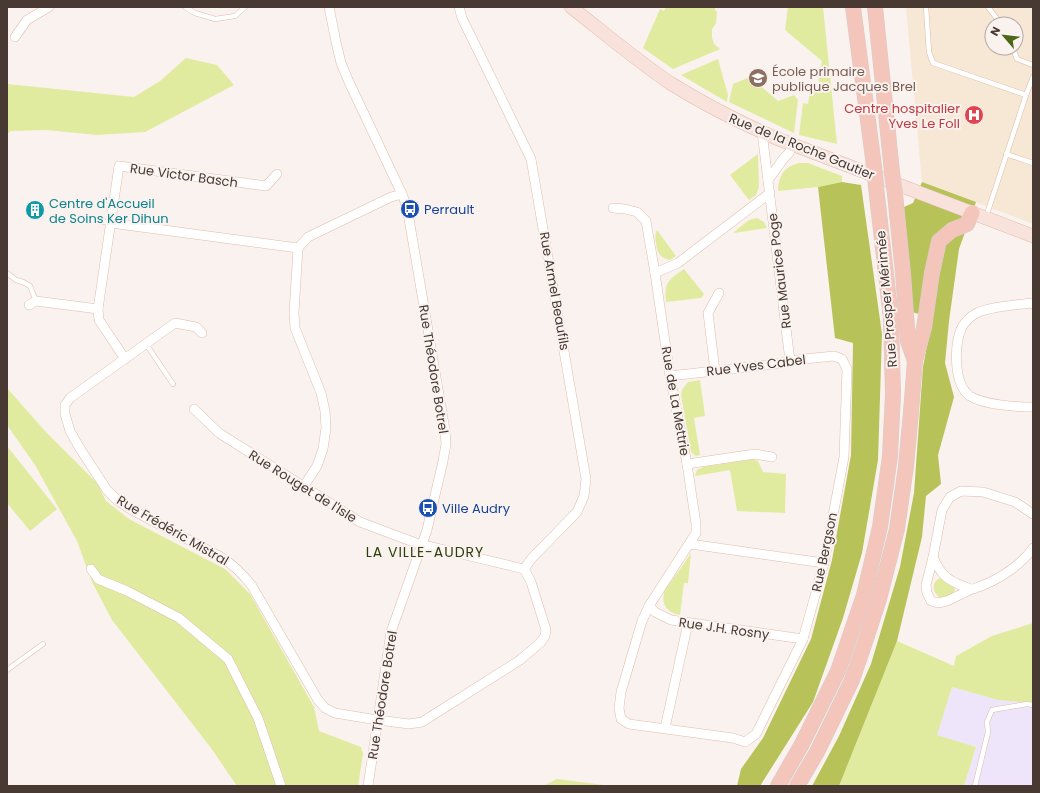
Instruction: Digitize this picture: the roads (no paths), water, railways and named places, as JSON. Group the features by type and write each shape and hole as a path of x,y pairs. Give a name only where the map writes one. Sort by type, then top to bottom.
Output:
{"main road":[{"name":"Rue Prosper Mérimée","path":"778,786 802,744 838,671 864,595 880,527 890,456 893,394 891,318 874,166 853,7"},
{"name":"Rue Prosper Mérimée","path":"797,786 817,752 852,680 866,640 879,599 897,529 907,458 915,361 908,341 895,194 874,7"},
{"path":"915,361 924,328 932,273 939,241 952,230 967,224 978,215"}],"street":[{"path":"15,37 27,20 49,7"},
{"name":"Rue Théodore Botrel","path":"329,7 336,42 349,82 407,207 445,430 446,444 427,530 391,632 368,786"},
{"name":"Rue Armel Beaufils","path":"459,7 462,18 532,159 586,479 584,496 577,512 532,558 524,569"},
{"name":"Rue de la Roche Gautier","path":"571,7 669,82 708,106 762,132 1033,236"},
{"name":"Rue Maurice Poge","path":"762,132 790,361"},
{"path":"768,180 789,153 793,144"},
{"name":"Rue Victor Basch","path":"111,223 119,166 266,186 277,174"},
{"path":"655,273 678,263 770,193"},
{"path":"304,486 317,466 323,448 326,428 322,393 295,328 294,313 298,248 308,238 402,194"},
{"name":"Rue de La Mettrie","path":"613,208 637,212 646,221 670,376 687,464 696,524 696,533 690,544 649,606 642,621 623,685 619,708 621,719 629,724 733,738 745,742 756,734"},
{"path":"202,333 196,327 175,323 125,359 99,320 98,309 111,223 298,248"},
{"path":"714,371 708,313 719,293"},
{"path":"32,303 98,309"},
{"path":"1033,304 1031,303 983,310 975,314 962,326 958,340 956,366 958,377 964,390 970,396 978,400 988,402 1033,408"},
{"name":"Rue Yves Cabel","path":"670,376 834,356 842,359"},
{"name":"Rue Frédéric Mistral","path":"125,359 70,398 65,405 65,414 70,432 107,490 118,501 132,510 221,557 243,574 252,586 318,700 325,708 335,713 377,720 409,724 422,722 520,660 541,642 545,636 546,630 530,582 524,569"},
{"name":"Rue Bergson","path":"756,734 803,639 824,563 844,457 847,369 842,359"},
{"name":"Rue Rouget de l'Isle","path":"194,410 219,433 360,522 422,544 524,569"},
{"path":"687,464 755,454 772,457"},
{"path":"1031,553 1005,574 947,601 938,603 931,601 927,593 926,585 942,510 950,497 961,491 983,492 1015,502 1033,514"},
{"path":"690,544 824,563"},
{"path":"933,557 938,568 945,576 957,584 972,589"},
{"path":"91,569 98,578 179,618 228,659 258,718 281,786"},
{"name":"Rue J.H. Rosny","path":"649,606 662,617 671,620 803,639"},
{"path":"665,728 688,623"}],"lane":[{"path":"185,7 195,13 215,19 235,16 245,7"},
{"path":"926,7 929,52 933,63 1026,95"},
{"path":"988,7 995,16"},
{"path":"1016,56 1017,59 1033,65"},
{"path":"978,215 1006,154 1033,77"},
{"path":"1006,154 1033,163"},
{"path":"89,220 111,223"},
{"path":"7,273 16,280 30,286 32,303"},
{"path":"146,344 172,384"},
{"path":"7,670 43,644"},
{"path":"975,786 988,732 987,722 992,710 1027,704 1033,705"}],"place":[{"name":"École primaire publique Jacques Brel","path":"758,78"},
{"name":"Centre hospitalier Yves Le Foll","path":"974,115"},
{"name":"Perrault","path":"410,209"},
{"name":"Centre d'Accueil de Soins Ker Dihun","path":"35,210"},
{"name":"Ville Audry","path":"428,508"}],"district":[{"name":"LA VILLE-AUDRY","path":"425,552"}]}
